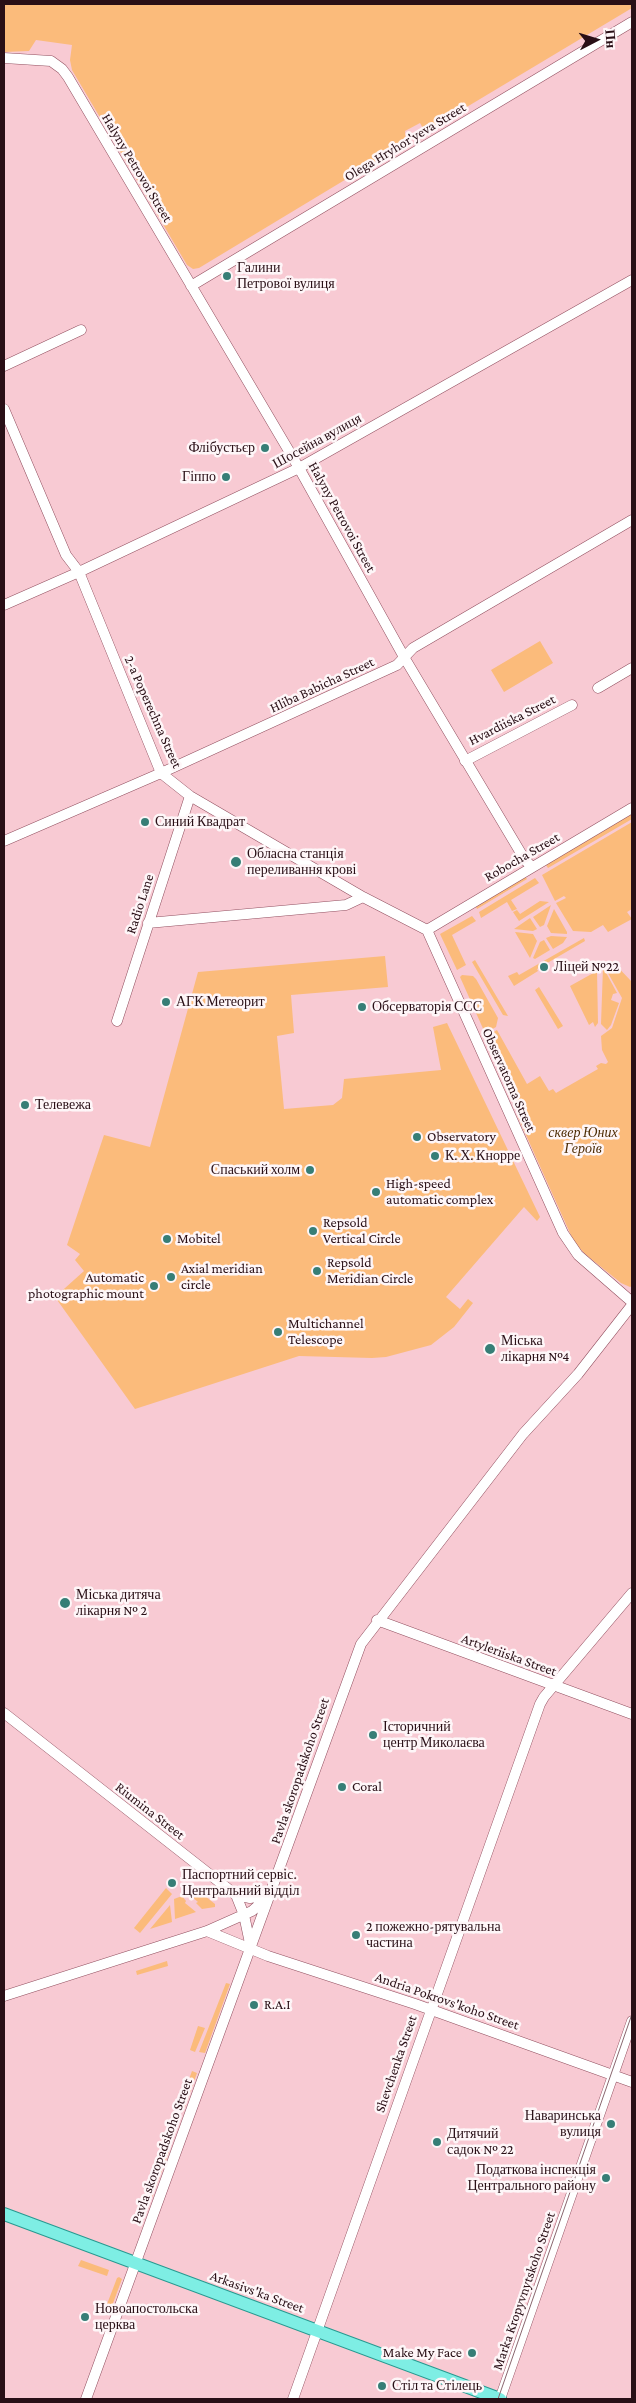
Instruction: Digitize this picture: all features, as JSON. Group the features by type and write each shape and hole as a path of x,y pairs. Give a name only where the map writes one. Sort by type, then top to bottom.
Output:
{"main road":[{"name":"Arkasivs'ka Street","path":"4,2214 500,2399"}],"street":[{"name":"Olega Hryhor'yeva Street","path":"191,286 632,22"},
{"name":"Halyny Petrovoi Street","path":"4,58 51,61 62,69 68,77 299,468 404,657 465,761 525,860 532,866"},
{"name":"Шосейна вулиця","path":"4,605 79,572 299,468 632,280"},
{"path":"4,366 81,330"},
{"name":"2-a Poperechna Street","path":"4,409 66,555 79,572 161,773 190,796 364,897 427,930"},
{"name":"Hliba Babicha Street","path":"4,841 161,773 397,665 413,648 632,520"},
{"path":"598,688 632,668"},
{"name":"Hvardiiska Street","path":"465,761 572,705"},
{"name":"Radio Lane","path":"117,1021 190,796"},
{"name":"Robocha Street","path":"427,930 632,808"},
{"path":"148,923 346,905 364,897"},
{"name":"Observatorna Street","path":"427,930 563,1233 578,1255 632,1303"},
{"name":"Pavla skoropadskoho Street","path":"86,2399 271,1894 360,1644 376,1620 523,1434 578,1374 632,1303"},
{"name":"Shevchenka Street","path":"293,2399 537,1710 544,1697 632,1593"},
{"name":"Artyleriiska Street","path":"376,1620 632,1714"},
{"name":"Riumina Street","path":"4,1713 236,1895"},
{"path":"236,1895 256,1898 271,1894"},
{"path":"4,1996 207,1931 244,1915 261,1905 271,1894"},
{"path":"236,1895 244,1915 251,1949"},
{"name":"Andria Pokrovs'koho Street","path":"207,1931 251,1949 430,2009 632,2082"},
{"name":"Marka Kropyvnytskoho Street","path":"500,2399 632,2021"}],"green space":[{"path":"4,4 632,4 632,8 425,132 420,123 405,131 406,143 199,268 193,269 187,265 72,70 70,60 72,45 36,40 29,51 4,52"},
{"path":"540,641 553,663 504,692 491,670"},
{"path":"632,813 632,819 548,868 546,865"},
{"path":"632,822 632,909 627,912 632,919 608,932 603,925 591,932 573,931 556,903 566,898 564,896 555,901 542,875"},
{"path":"525,876 527,879 477,909 475,905"},
{"path":"535,878 539,883 511,900 517,909 512,911 507,902 481,918 479,912"},
{"path":"540,901 549,902 519,921 513,912 517,910 520,914"},
{"path":"551,905 544,925 540,927 533,917"},
{"path":"554,909 567,934 551,933 547,926"},
{"path":"472,916 476,921 452,935 466,965 457,970 440,934"},
{"path":"530,918 537,929 533,931 514,929"},
{"path":"515,932 533,934 537,941 530,958"},
{"path":"551,936 567,937 563,943 553,949 546,938"},
{"path":"584,938 585,941 537,969 538,971 514,986 508,976 517,972 519,975"},
{"path":"544,940 550,950 535,959 533,958 540,942"},
{"path":"385,956 388,987 291,995 294,1033 277,1036 284,1109 333,1105 342,1098 344,1079 441,1070 433,1027 447,1023 540,1217 537,1221 524,1207 446,1297 460,1309 468,1299 473,1303 454,1327 431,1345 386,1357 299,1356 135,1409 55,1297 84,1271 75,1260 80,1254 67,1245 104,1135 150,1147 198,972"},
{"path":"475,960 508,1016 503,1015 472,962"},
{"name":"сквер Юних Героїв","path":"612,961 632,982 632,1286 630,1287 621,1283 585,1254 574,1242 517,1115 521,1113 486,1036 497,1030 527,1084 540,1076 549,1091 553,1089 556,1093 598,1069 596,1066 608,1062 602,1050 601,1036 612,1028 622,998 604,966"},
{"path":"603,967 617,993 613,994 611,1000 619,1003 611,1025 607,1030 601,1024"},
{"path":"597,971 598,1023 595,1027 593,1022 589,1025 570,986"},
{"path":"462,975 473,976 476,979 498,1018 496,1027 485,1033 460,977"},
{"path":"539,987 563,1026 558,1029 535,990"},
{"path":"190,1884 215,1904 215,1907 202,1909 196,1903 198,1902 185,1891"},
{"path":"166,1888 172,1894 140,1933 134,1928"},
{"path":"182,1896 186,1901 185,1903 196,1912 175,1919 174,1899"},
{"path":"170,1905 172,1922 150,1929"},
{"path":"167,1961 168,1966 137,1975 136,1971"},
{"path":"226,1983 230,1984 205,2053 199,2052"},
{"path":"198,2026 205,2028 195,2052 190,2050"},
{"path":"192,2071 197,2073 183,2112 178,2110"},
{"path":"163,2150 169,2152 152,2197 147,2195"},
{"path":"81,2260 109,2270 107,2276 78,2266"},
{"path":"119,2277 122,2279 109,2314 104,2312"}],"tram line":[{"path":"498,2399 632,2014"}],"place":[{"name":"Галини Петрової вулиця","path":"227,276"},
{"name":"Флібустьєр","path":"265,448"},
{"name":"Гіппо","path":"226,477"},
{"name":"Синий Квадрат","path":"145,822"},
{"name":"Обласна станція переливання крові","path":"236,862"},
{"name":"Ліцей №22","path":"544,967"},
{"name":"АГК Метеорит","path":"166,1002"},
{"name":"Обсерваторія ССС","path":"362,1007"},
{"name":"Телевежа","path":"25,1105"},
{"name":"Observatory","path":"417,1137"},
{"name":"К. Х. Кнорре","path":"435,1156"},
{"name":"Спаський холм","path":"310,1170"},
{"name":"High-speed automatic complex","path":"376,1192"},
{"name":"Repsold Vertical Circle","path":"313,1231"},
{"name":"Mobitel","path":"167,1239"},
{"name":"Repsold Meridian Circle","path":"317,1271"},
{"name":"Axial meridian circle","path":"171,1277"},
{"name":"Automatic photographic mount","path":"154,1286"},
{"name":"Multichannel Telescope","path":"278,1332"},
{"name":"Міська лікарня №4","path":"490,1349"},
{"name":"Міська дитяча лікарня № 2","path":"65,1603"},
{"name":"Історичний центр Миколаєва","path":"373,1735"},
{"name":"Coral","path":"342,1787"},
{"name":"Паспортний сервіс. Центральний відділ","path":"172,1883"},
{"name":"2 пожежно-рятувальна частина","path":"356,1935"},
{"name":"R.A.I","path":"254,2005"},
{"name":"Наваринська вулиця","path":"611,2124"},
{"name":"Дитячий садок № 22","path":"437,2142"},
{"name":"Податкова інспекція Центрального району","path":"606,2178"},
{"name":"Новоапостольска церква","path":"85,2317"},
{"name":"Make My Face","path":"472,2353"},
{"name":"Стіл та Стілець","path":"382,2386"}]}
